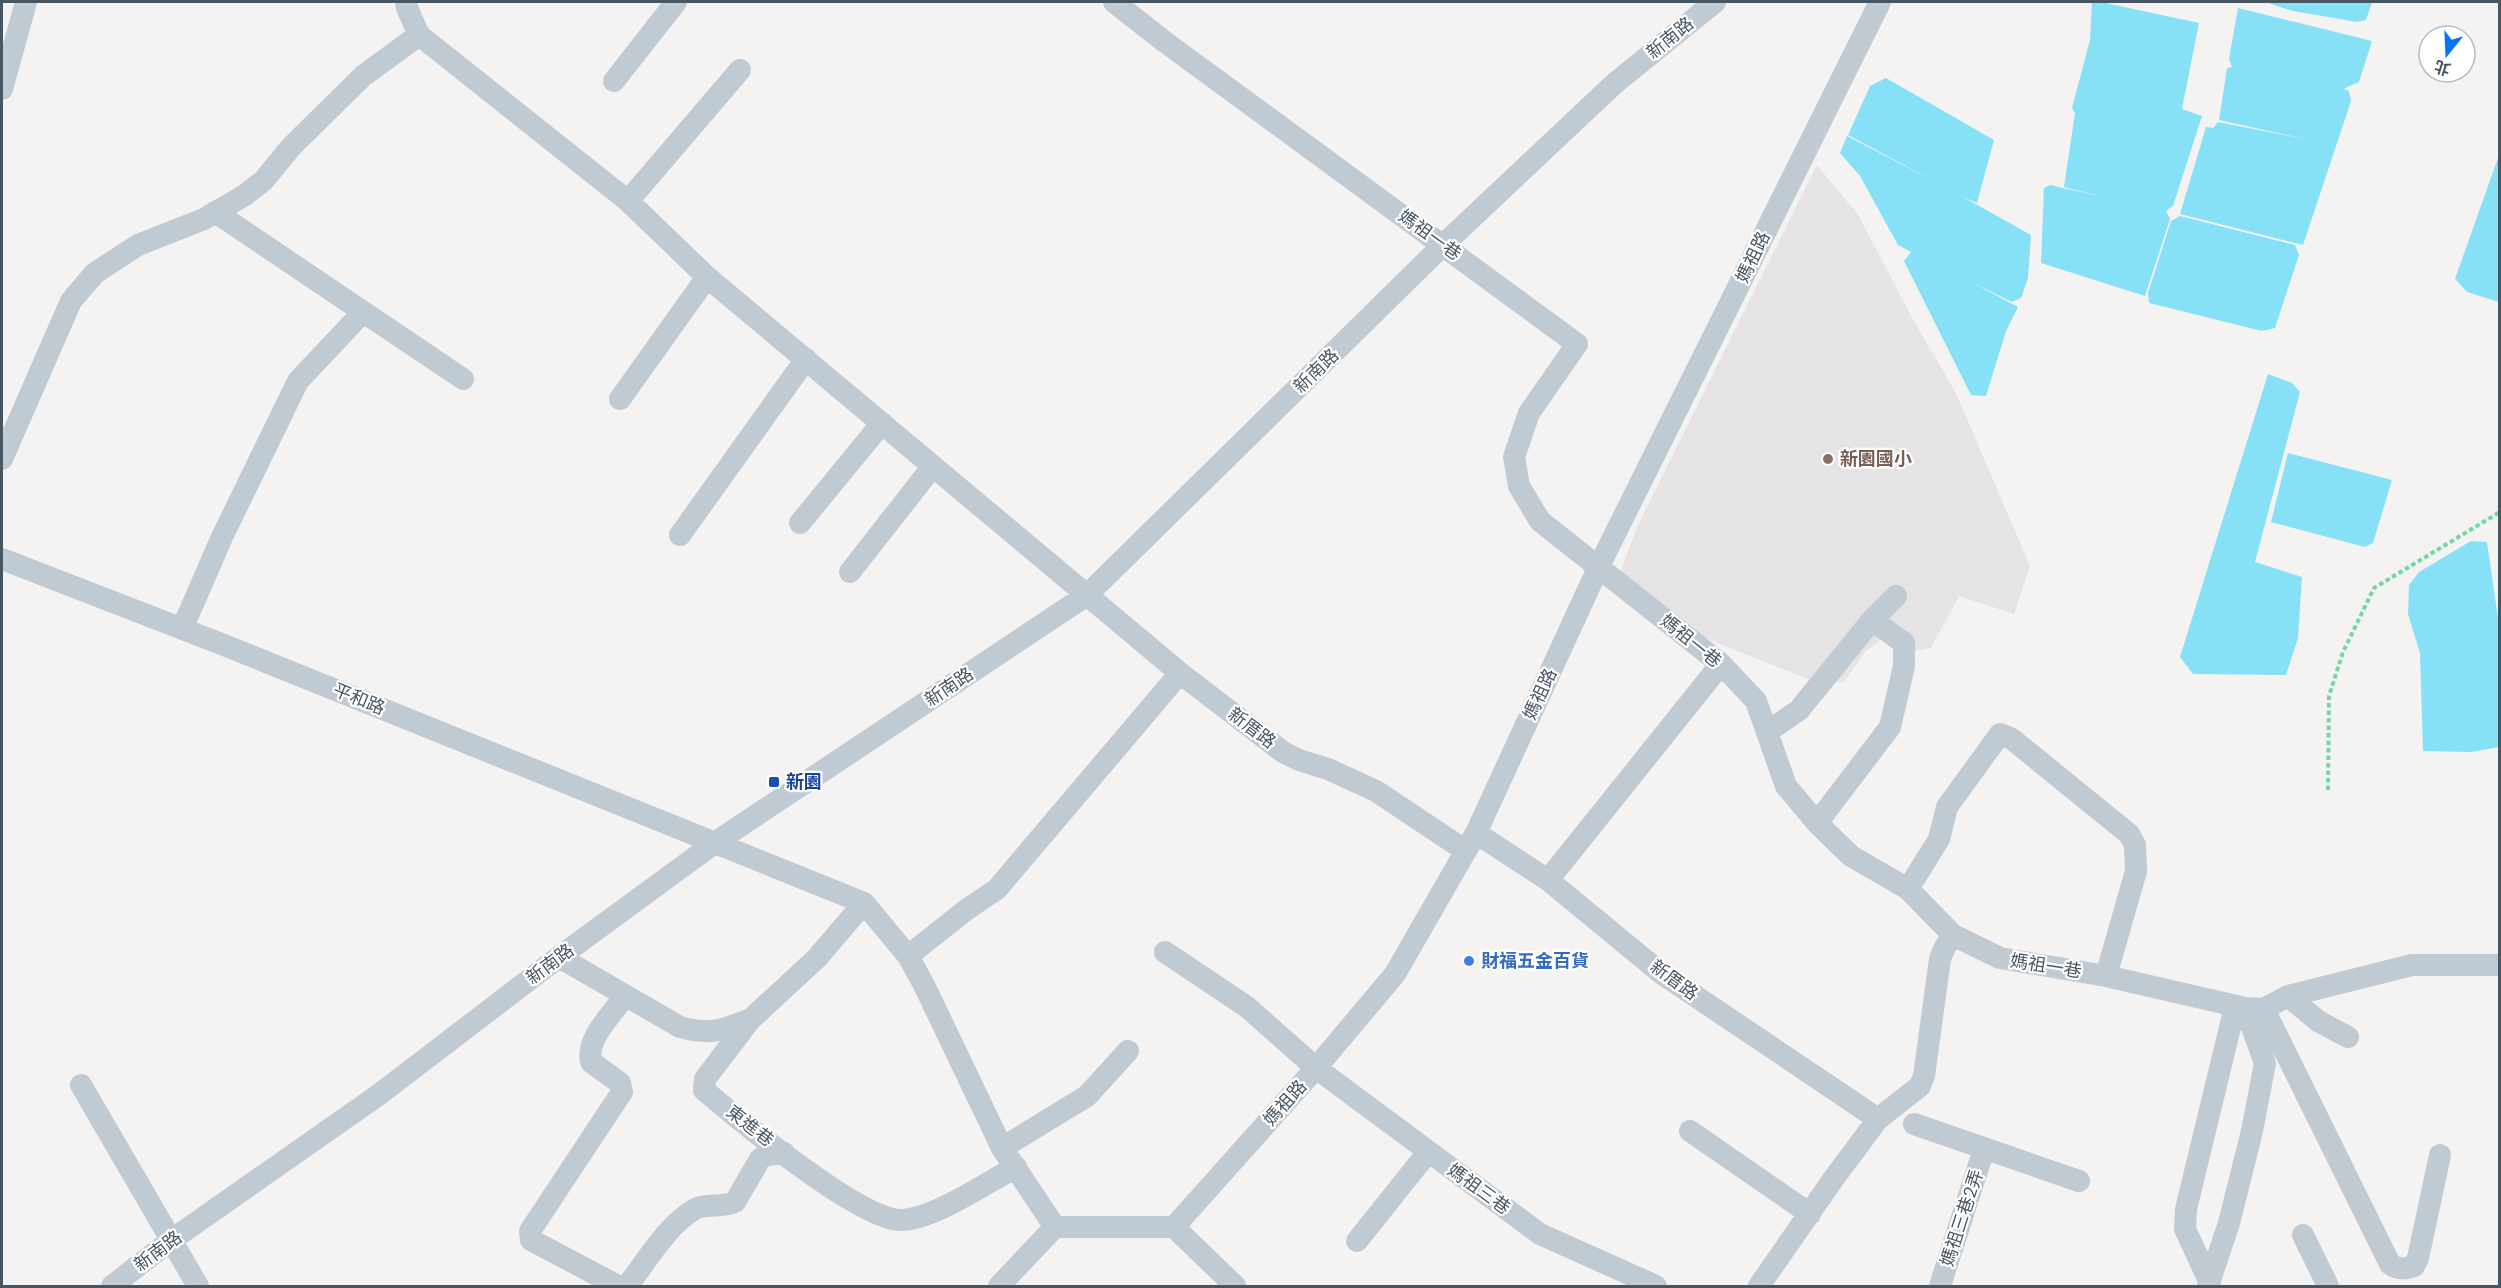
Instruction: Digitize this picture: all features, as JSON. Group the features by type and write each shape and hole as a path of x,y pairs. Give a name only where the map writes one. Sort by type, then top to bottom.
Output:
{"street":[{"path":"2,90 27,2"},
{"path":"2,459 71,301 95,273 138,245 215,212 264,180 291,147 363,76 419,35 406,8 406,2"},
{"path":"614,81 676,2"},
{"name":"媽祖一巷","path":"1114,2 1165,42 1577,344 1529,413 1514,457 1519,486 1540,521 1721,664 1756,701 1786,786 1816,823 1851,856 1908,889 1953,935 2000,958 2106,976 2248,1008"},
{"name":"新南路","path":"112,1287 170,1241 377,1096 559,957 716,842 1087,595 1443,245 1614,84 1715,2"},
{"name":"媽祖路","path":"1174,1227 1317,1068 1395,974 1471,842 1599,566 1880,2"},
{"name":"新厝路","path":"419,35 628,201 707,277 1180,673 1283,752 1376,791 1548,880 1661,973 1878,1119"},
{"path":"628,201 740,70"},
{"path":"215,212 463,379"},
{"path":"620,399 707,277"},
{"path":"182,629 222,537 298,381 363,312"},
{"path":"680,535 806,359"},
{"path":"801,523 882,423"},
{"path":"850,572 933,466"},
{"name":"平和路","path":"2,559 864,903"},
{"path":"1767,732 1799,710 1872,620 1896,596"},
{"path":"1816,823 1890,727 1904,666 1904,643 1872,620"},
{"path":"1548,880 1721,664"},
{"path":"908,956 966,910 998,889 1180,673"},
{"path":"1908,889 1939,839 1947,807 2000,734 2012,739 2129,834 2135,845 2136,871 2106,976"},
{"path":"864,903 908,956 1002,1148 1055,1227"},
{"name":"東進巷","path":"864,903 817,958 750,1020 705,1079 704,1090 837,1192 888,1219 902,1220 919,1217 951,1203 1016,1167"},
{"path":"1759,1287 1878,1119 1920,1086 1924,1076 1940,959 1953,935"},
{"name":"媽祖三巷","path":"1165,952 1247,1007 1317,1068 1540,1234 1656,1287"},
{"path":"559,957 624,998 680,1028 700,1033 722,1031 750,1020"},
{"path":"2248,1008 2412,965 2499,965"},
{"path":"2288,996 2318,1021 2348,1037"},
{"path":"618,1287 531,1240 530,1231 622,1092 620,1083 591,1062 589,1051 592,1041 624,998"},
{"path":"2248,1008 2390,1264 2395,1267 2405,1269 2414,1266 2418,1258 2440,1155"},
{"path":"2209,1285 2229,1223 2252,1131 2265,1063 2248,1008"},
{"path":"2209,1285 2185,1229 2186,1209 2248,1008"},
{"path":"1002,1148 1088,1096 1128,1051"},
{"path":"81,1085 198,1287"},
{"name":"媽祖三巷2弄","path":"1914,1124 2079,1181"},
{"path":"1690,1131 1810,1214"},
{"name":"媽祖三巷2弄","path":"1940,1287 1984,1149"},
{"path":"1357,1241 1428,1152"},
{"path":"624,1287 678,1222 697,1208 728,1206 735,1202 760,1159 767,1155 784,1153"},
{"path":"999,1287 1055,1227 1174,1227 1235,1287"},
{"path":"2303,1234 2328,1287"}],"path":[{"path":"2328,790 2329,696 2343,652 2374,588 2499,512"}],"shaded area":[{"name":"新園國小","path":"1817,165 1859,216 1912,318 1956,393 2030,566 2014,614 1959,596 1931,648 1912,652 1883,638 1865,652 1844,682 1821,684 1702,637 1614,588 1638,525"}],"water":[{"path":"2092,2 2199,23 2182,109 2202,116 2173,206 2166,211 2170,219 2145,296 2041,263 2044,188 2050,185 2104,197 2064,187 2075,113 2072,108 2090,40"},
{"path":"2265,2 2372,2 2366,20 2357,22 2293,11"},
{"path":"2238,8 2372,41 2359,82 2343,89 2349,91 2351,101 2303,245 2180,214 2206,127 2213,128 2218,122 2310,140 2219,120 2227,68 2232,67 2229,59"},
{"path":"1886,78 1994,140 1977,203 1963,197 2031,235 2028,278 2021,298 2012,302 1969,281 2018,307 2006,331 1986,396 1971,395 1904,261 1911,252 1898,245 1860,176 1840,153 1847,136 1936,182 1848,135 1870,86"},
{"path":"2499,155 2499,302 2467,292 2455,279"},
{"path":"2180,216 2295,245 2299,255 2275,328 2262,331 2149,303 2148,293 2171,221"},
{"path":"2268,374 2292,383 2300,392 2255,562 2302,577 2298,638 2286,675 2193,674 2180,657"},
{"path":"2288,453 2392,480 2373,543 2365,547 2271,522"},
{"path":"2471,541 2487,542 2500,632 2499,747 2471,752 2423,751 2420,653 2408,614 2409,585 2419,572"}],"place":[{"name":"新園國小","path":"1828,459"},
{"name":"新園","path":"774,782"},
{"name":"財福五金百貨","path":"1469,961"}]}
